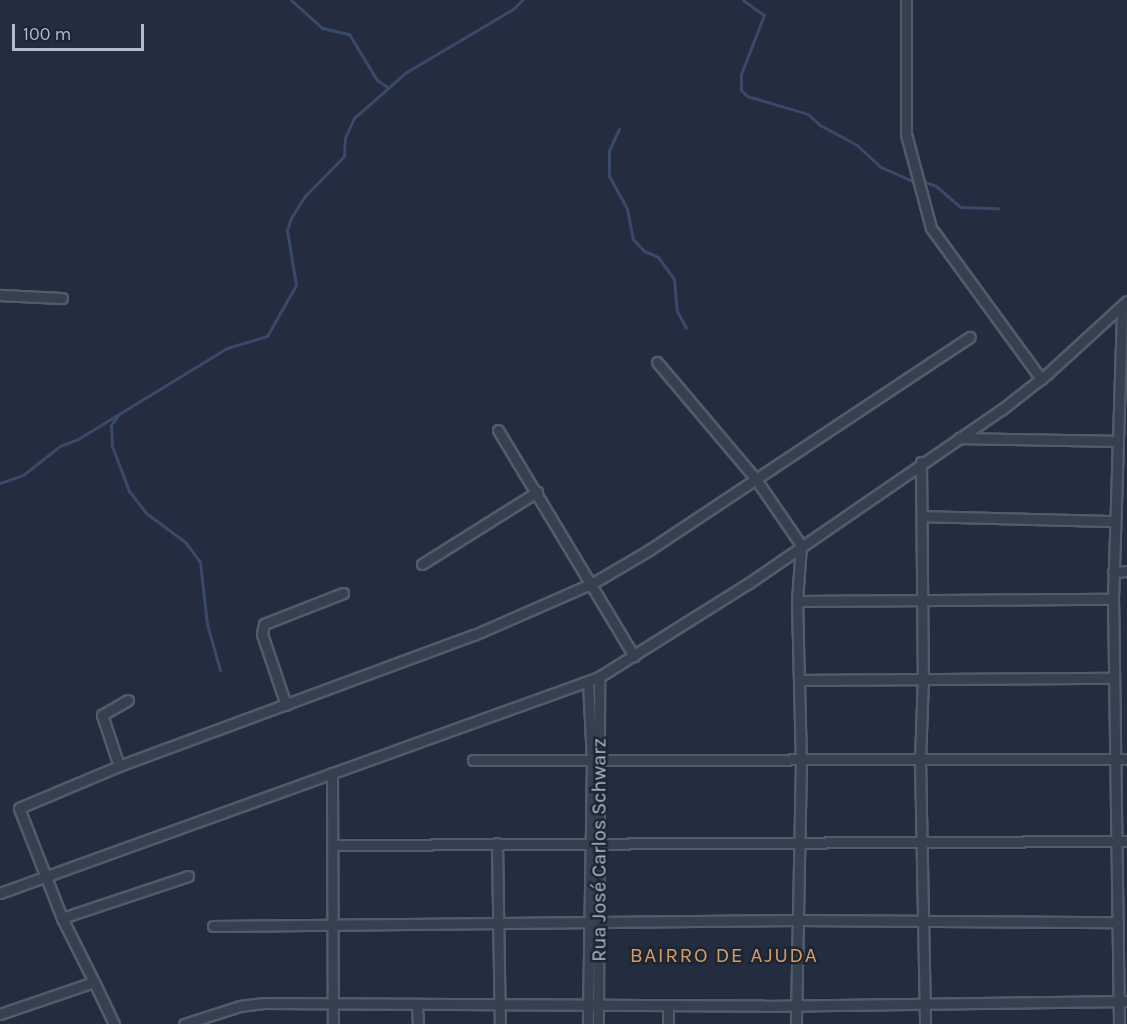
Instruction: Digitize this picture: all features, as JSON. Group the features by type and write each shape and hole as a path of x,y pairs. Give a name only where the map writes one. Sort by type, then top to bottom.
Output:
{"street":[{"path":"906,0 906,134 931,228 1041,379"},
{"path":"0,295 62,298"},
{"path":"0,893 599,677 749,583 958,438 1041,379 1124,304"},
{"path":"1119,1024 1123,1001 1123,935 1118,922 1122,841 1122,759 1114,678 1113,572 1117,441 1124,367 1124,304"},
{"path":"114,1024 62,918 19,808 119,766 474,635 592,583 970,337"},
{"path":"657,362 755,478 801,545 797,601 801,760 796,920 796,1024"},
{"path":"498,430 634,656"},
{"path":"958,438 1117,441"},
{"path":"921,462 923,678 920,759 925,1024"},
{"path":"422,564 537,492"},
{"path":"922,516 1114,521"},
{"path":"1113,572 1127,570"},
{"path":"286,705 262,633 264,624 343,593"},
{"path":"797,601 921,597 1113,598"},
{"name":"Rua José Carlos Schwarz","path":"598,1024 594,1003 594,843 599,677"},
{"path":"800,680 1114,678"},
{"name":"Rua José Carlos Schwarz","path":"588,682 596,761"},
{"path":"119,766 102,715 128,700"},
{"path":"473,760 1122,759"},
{"path":"332,773 333,1024"},
{"path":"334,845 1122,841"},
{"path":"497,843 500,1024"},
{"path":"62,918 188,876"},
{"path":"213,926 499,925 796,920 1118,922"},
{"path":"0,1014 94,982"},
{"path":"184,1024 250,1004 332,1006 594,1003 925,1005 1123,1001"},
{"name":"Rua José Carlos Schwarz","path":"588,1024 594,1003"},
{"path":"668,1005 668,1024"},
{"path":"417,1006 418,1024"}],"waterway":[{"path":"291,0 322,28 349,34 377,80 389,88"},
{"path":"0,483 23,475 60,446 78,439 227,348 267,336 296,285 287,230 291,218 304,197 344,156 345,138 354,118 405,73 513,9 522,0"},
{"path":"743,0 764,15 741,74 741,90 747,96 808,114 820,125 857,145 881,167 912,181"},
{"path":"619,129 609,150 609,176 627,209 633,239 644,251 658,257 674,279 677,311 686,328"},
{"path":"925,182 936,186 960,207 998,208"},
{"path":"119,414 111,425 112,446 129,491 146,513 185,542 200,562 207,624 220,670"}],"district":[{"name":"BAIRRO DE AJUDA","path":"724,955"}]}
